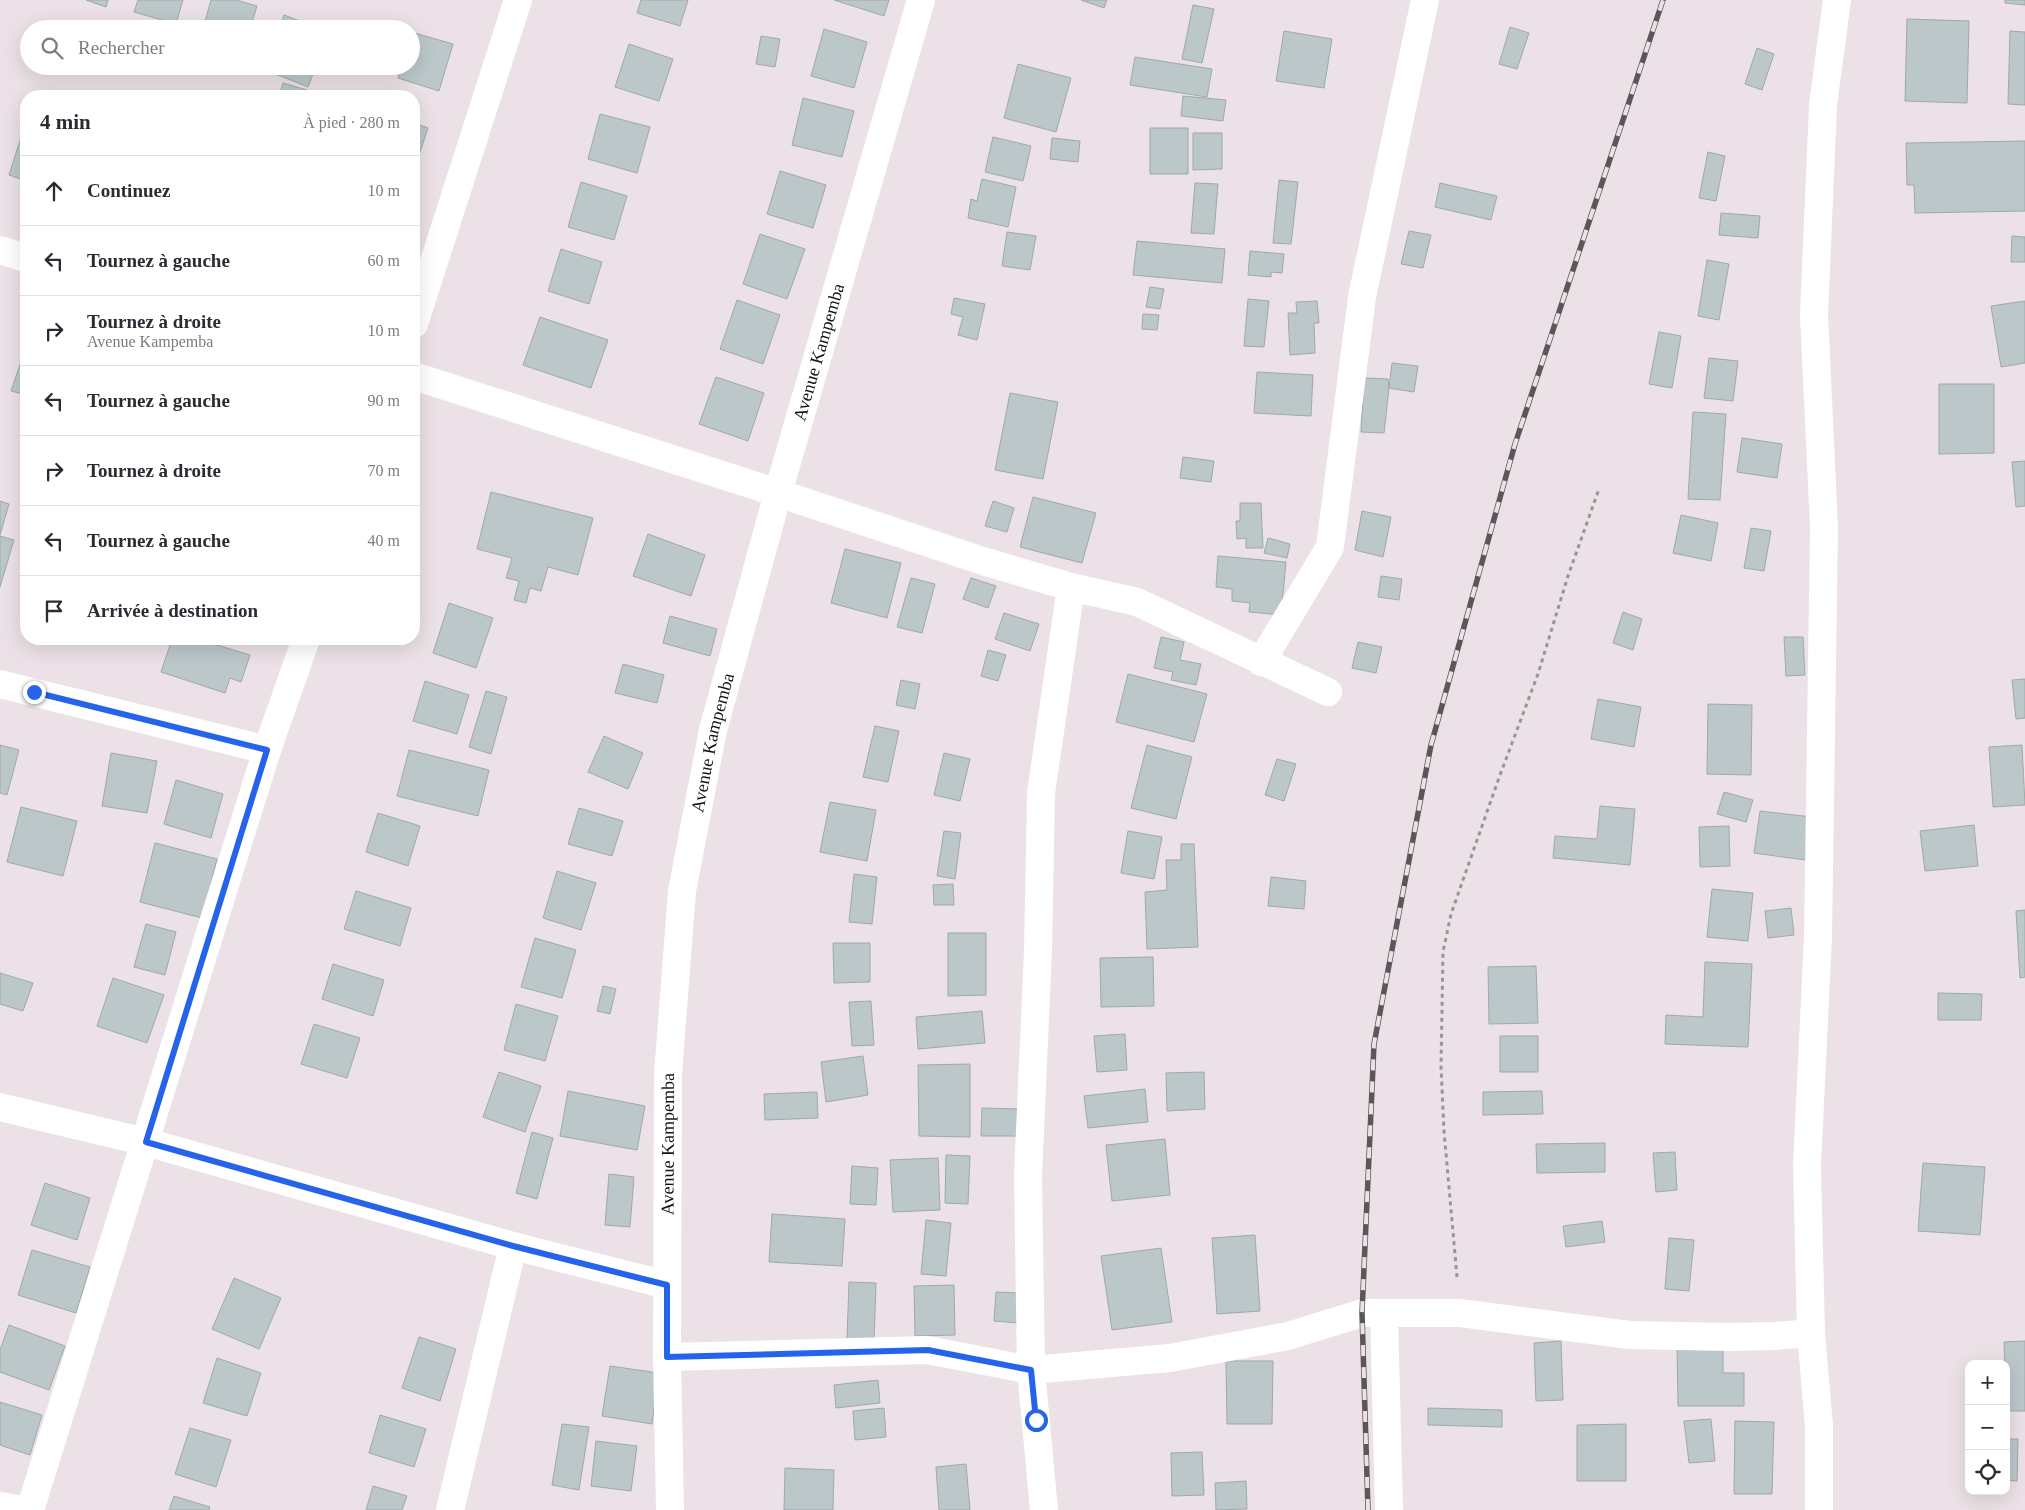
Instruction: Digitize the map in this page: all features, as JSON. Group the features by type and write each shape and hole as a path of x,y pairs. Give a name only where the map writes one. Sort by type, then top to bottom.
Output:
{"street":[{"path":"420,305 518,0"},
{"name":"Avenue Kampemba","path":"670,1510 667,1357 668,1074 682,891 713,730 778,493 921,0"},
{"path":"1261,662 1330,547 1362,296 1425,0"},
{"path":"1819,1510 1819,1426 1811,1333 1807,1166 1818,937 1824,527 1814,316 1823,105 1837,0"},
{"path":"0,250 20,256"},
{"path":"420,378 986,562 1071,587 1137,602 1328,692"},
{"path":"1044,1510 1031,1370 1028,1176 1038,951 1041,793 1071,587"},
{"path":"30,1510 267,750 304,645"},
{"path":"0,684 267,750"},
{"path":"0,1107 146,1142 513,1246 667,1285"},
{"path":"450,1510 513,1246"},
{"path":"667,1357 928,1350 1031,1370 1170,1358 1288,1336 1362,1313 1460,1313 1630,1335 1728,1337 1811,1333"},
{"path":"1384,1314 1389,1510"},
{"path":"0,1506 23,1510"}],"path":[{"path":"1460,1313 1444,1132 1442,1085 1443,952 1451,914 1538,674 1568,576 1599,489"}],"building":[{"path":"86,0 108,0 106,7"},
{"path":"138,0 183,0 177,20 162,20 134,12"},
{"path":"211,0 236,0 257,6 253,20 205,20"},
{"path":"641,0 688,0 680,26 637,13"},
{"path":"834,0 889,0 884,16"},
{"path":"1081,0 1107,0 1104,8"},
{"path":"2005,0 2025,0 2025,5 2005,3"},
{"path":"1193,5 1214,9 1202,63 1182,59"},
{"path":"284,15 297,20 282,20"},
{"path":"1907,19 1969,21 1967,103 1905,101"},
{"path":"1510,27 1529,33 1517,69 1499,64"},
{"path":"824,29 867,42 854,88 811,76"},
{"path":"1284,31 1332,39 1324,88 1276,81"},
{"path":"2010,31 2025,32 2025,105 2008,104"},
{"path":"420,35 453,44 439,91 398,78 399,75 420,75"},
{"path":"761,36 780,39 775,67 756,64"},
{"path":"629,44 673,59 659,101 615,87"},
{"path":"1757,48 1774,54 1762,90 1745,84"},
{"path":"1135,57 1212,69 1207,97 1130,85"},
{"path":"1018,64 1071,78 1056,132 1004,118"},
{"path":"278,75 313,75 308,87"},
{"path":"283,83 307,90 281,90"},
{"path":"1183,96 1226,100 1223,121 1181,116"},
{"path":"803,98 854,111 842,157 792,145"},
{"path":"600,114 650,127 637,173 588,159"},
{"path":"420,125 428,128 420,152"},
{"path":"1150,128 1188,128 1188,174 1150,174"},
{"path":"1193,133 1222,133 1222,169 1193,170"},
{"path":"993,137 1031,146 1023,181 985,172"},
{"path":"1052,138 1080,141 1078,162 1050,159"},
{"path":"20,141 20,179 9,175"},
{"path":"2025,141 2025,211 1915,213 1914,185 1907,185 1906,143"},
{"path":"1708,152 1725,156 1716,201 1699,198"},
{"path":"780,171 826,185 813,228 767,214"},
{"path":"982,179 1016,187 1008,227 968,218 971,199 977,201"},
{"path":"1279,180 1298,182 1291,244 1273,243"},
{"path":"581,182 627,196 614,240 568,227"},
{"path":"1195,183 1218,184 1214,234 1191,233"},
{"path":"1440,183 1497,196 1491,220 1435,207"},
{"path":"1721,213 1760,216 1758,238 1719,235"},
{"path":"1409,231 1431,235 1423,268 1401,264"},
{"path":"1007,232 1036,236 1030,270 1002,266"},
{"path":"760,234 805,249 787,299 743,284"},
{"path":"2012,236 2025,237 2025,262 2011,262"},
{"path":"1137,241 1225,249 1222,283 1133,275"},
{"path":"561,249 602,262 589,304 548,291"},
{"path":"1250,251 1284,254 1282,273 1271,272 1271,277 1248,275"},
{"path":"1707,260 1729,264 1719,320 1698,316"},
{"path":"1150,287 1164,289 1160,309 1146,307"},
{"path":"954,298 985,304 977,340 958,335 963,317 951,314"},
{"path":"1248,299 1269,301 1264,347 1244,346"},
{"path":"737,300 780,315 763,364 720,349"},
{"path":"1317,301 1319,323 1314,323 1315,353 1290,355 1288,313 1297,313 1296,302"},
{"path":"2025,301 2025,363 2001,367 1991,306"},
{"path":"1143,314 1159,315 1157,330 1142,329"},
{"path":"540,317 608,340 591,388 523,365"},
{"path":"1659,332 1681,336 1672,388 1649,384"},
{"path":"1709,358 1738,361 1733,401 1704,398"},
{"path":"1392,363 1418,366 1414,392 1389,388"},
{"path":"20,365 20,393 11,391"},
{"path":"1257,372 1313,375 1311,416 1254,413"},
{"path":"716,377 764,393 748,441 699,424"},
{"path":"1364,378 1388,379 1389,388 1384,433 1361,432"},
{"path":"1939,384 1994,384 1994,453 1939,454"},
{"path":"1010,393 1058,402 1043,479 995,470"},
{"path":"1693,412 1726,414 1720,500 1688,499"},
{"path":"1742,438 1782,444 1777,478 1737,472"},
{"path":"1183,457 1214,461 1211,482 1180,478"},
{"path":"2025,461 2025,506 2016,507 2012,462"},
{"path":"491,492 593,518 578,575 548,567 541,591 530,588 526,603 514,600 519,581 506,578 512,558 477,549"},
{"path":"1033,497 1096,513 1082,563 1020,547"},
{"path":"0,501 9,504 0,535"},
{"path":"993,501 1014,508 1007,532 985,526"},
{"path":"1240,503 1261,503 1263,548 1246,548 1246,538 1237,539 1236,521 1240,521"},
{"path":"1362,511 1391,517 1383,557 1355,550"},
{"path":"1681,515 1718,523 1711,561 1673,553"},
{"path":"1751,528 1771,531 1764,571 1744,568"},
{"path":"648,534 705,555 691,596 633,576"},
{"path":"0,536 14,540 0,587"},
{"path":"1268,538 1290,544 1287,558 1264,553"},
{"path":"845,549 901,563 887,618 831,603"},
{"path":"1218,556 1286,562 1281,615 1249,612 1250,603 1232,601 1232,589 1216,587"},
{"path":"1381,576 1402,579 1399,600 1378,597"},
{"path":"911,578 935,584 922,633 897,627"},
{"path":"971,578 996,586 988,608 963,599"},
{"path":"449,603 493,618 476,668 433,653"},
{"path":"1623,612 1642,619 1633,650 1613,643"},
{"path":"1004,613 1039,624 1030,651 995,639"},
{"path":"670,616 717,629 710,656 663,643"},
{"path":"1161,637 1184,642 1180,660 1201,664 1196,685 1171,680 1173,672 1154,668"},
{"path":"1784,637 1803,637 1805,675 1786,676"},
{"path":"1358,642 1382,647 1376,673 1352,668"},
{"path":"170,645 217,645 250,655 241,682 230,678 225,693 161,672"},
{"path":"988,650 1006,655 998,681 981,676"},
{"path":"623,664 664,675 657,703 615,693"},
{"path":"1128,674 1207,694 1194,742 1116,722"},
{"path":"2025,679 2025,718 2016,719 2012,680"},
{"path":"901,680 920,684 915,709 896,705"},
{"path":"425,681 469,695 457,734 413,721"},
{"path":"486,691 507,697 491,754 469,747"},
{"path":"1598,699 1641,707 1634,747 1591,739"},
{"path":"1708,704 1752,705 1751,775 1707,774"},
{"path":"875,726 899,731 888,782 863,777"},
{"path":"604,736 643,753 628,789 588,772"},
{"path":"0,745 19,750 7,795 0,793"},
{"path":"1147,745 1192,757 1176,819 1131,808"},
{"path":"2022,745 2025,805 1993,807 1989,747"},
{"path":"409,750 489,770 478,816 397,796"},
{"path":"111,753 157,761 147,813 102,806"},
{"path":"944,753 970,759 960,801 934,795"},
{"path":"1277,759 1296,764 1284,801 1265,795"},
{"path":"176,780 223,794 211,838 164,824"},
{"path":"1724,792 1753,800 1746,822 1717,814"},
{"path":"830,802 876,810 867,861 820,852"},
{"path":"1600,806 1635,809 1630,865 1553,858 1555,836 1597,839"},
{"path":"21,807 77,821 63,876 7,862"},
{"path":"579,808 623,821 612,856 568,844"},
{"path":"1760,811 1812,817 1805,860 1754,853"},
{"path":"378,813 420,826 408,866 366,852"},
{"path":"1974,825 1978,866 1925,871 1920,831"},
{"path":"1729,826 1730,866 1700,867 1699,827"},
{"path":"944,831 961,833 955,879 937,876"},
{"path":"1128,831 1162,837 1154,879 1121,873"},
{"path":"155,843 217,859 202,918 140,902"},
{"path":"1181,844 1194,844 1198,947 1147,949 1145,892 1167,890 1166,860 1181,860"},
{"path":"557,871 596,883 581,930 543,918"},
{"path":"854,874 877,877 872,924 849,922"},
{"path":"1271,877 1306,881 1304,909 1268,906"},
{"path":"953,884 954,905 934,905 933,885"},
{"path":"1712,889 1753,893 1748,941 1707,937"},
{"path":"356,891 411,908 400,946 344,929"},
{"path":"1791,908 1794,935 1768,938 1765,911"},
{"path":"2025,910 2025,977 2020,978 2016,911"},
{"path":"146,924 176,932 165,975 134,967"},
{"path":"948,933 986,933 986,995 948,996"},
{"path":"535,938 576,950 562,998 521,987"},
{"path":"833,943 870,943 870,982 834,983"},
{"path":"1153,957 1154,1006 1101,1007 1100,958"},
{"path":"1705,962 1752,964 1748,1047 1665,1044 1666,1015 1703,1017"},
{"path":"333,964 384,980 373,1016 322,999"},
{"path":"1536,966 1538,1023 1489,1024 1488,967"},
{"path":"0,973 33,983 23,1011 0,1004"},
{"path":"113,978 164,995 147,1043 97,1026"},
{"path":"603,986 616,989 610,1014 597,1011"},
{"path":"1938,993 1982,994 1981,1020 1938,1020"},
{"path":"871,1001 874,1045 852,1046 849,1002"},
{"path":"516,1004 558,1016 545,1061 504,1050"},
{"path":"982,1011 985,1043 918,1049 916,1017"},
{"path":"314,1024 360,1038 347,1078 301,1064"},
{"path":"1125,1034 1127,1070 1097,1072 1094,1036"},
{"path":"1500,1036 1538,1036 1538,1072 1500,1072"},
{"path":"863,1056 868,1095 826,1102 821,1062"},
{"path":"970,1064 970,1137 919,1136 918,1065"},
{"path":"499,1072 541,1086 525,1132 483,1117"},
{"path":"1204,1072 1205,1109 1167,1111 1166,1073"},
{"path":"1145,1089 1148,1122 1088,1128 1084,1096"},
{"path":"568,1091 645,1106 637,1150 560,1136"},
{"path":"1542,1091 1543,1114 1483,1115 1483,1092"},
{"path":"817,1092 818,1118 765,1120 764,1094"},
{"path":"982,1108 1021,1109 1020,1136 981,1136"},
{"path":"532,1132 553,1138 537,1199 516,1193"},
{"path":"1165,1139 1170,1195 1112,1201 1106,1145"},
{"path":"1605,1143 1605,1172 1537,1173 1536,1144"},
{"path":"1675,1152 1677,1190 1656,1192 1653,1153"},
{"path":"946,1155 970,1156 968,1204 945,1203"},
{"path":"938,1158 940,1210 893,1212 890,1160"},
{"path":"1923,1163 1985,1167 1980,1235 1918,1231"},
{"path":"852,1166 878,1168 876,1205 850,1204"},
{"path":"609,1174 634,1177 630,1227 605,1225"},
{"path":"45,1183 90,1198 77,1240 31,1225"},
{"path":"772,1214 845,1219 842,1266 769,1262"},
{"path":"926,1220 951,1223 946,1276 921,1274"},
{"path":"1602,1221 1605,1242 1566,1247 1563,1226"},
{"path":"1255,1235 1260,1311 1217,1314 1212,1238"},
{"path":"1669,1238 1694,1240 1689,1291 1665,1289"},
{"path":"1161,1248 1172,1322 1112,1330 1101,1256"},
{"path":"32,1250 90,1267 76,1313 18,1295"},
{"path":"234,1278 281,1298 259,1349 212,1329"},
{"path":"849,1282 876,1283 874,1340 847,1339"},
{"path":"954,1285 955,1335 915,1336 914,1286"},
{"path":"996,1292 1021,1293 1018,1323 994,1321"},
{"path":"9,1325 65,1346 49,1390 0,1372 0,1350"},
{"path":"419,1337 456,1349 440,1401 402,1388"},
{"path":"1561,1341 1563,1400 1536,1401 1534,1343"},
{"path":"2025,1341 2025,1411 2010,1411 2010,1360 2005,1360 2004,1342"},
{"path":"1723,1343 1723,1373 1744,1373 1744,1406 1678,1406 1677,1344"},
{"path":"217,1358 261,1373 247,1416 203,1403"},
{"path":"1226,1361 1273,1361 1272,1424 1227,1424"},
{"path":"610,1366 659,1373 652,1424 602,1416"},
{"path":"878,1380 880,1403 836,1408 834,1385"},
{"path":"0,1402 42,1415 30,1455 0,1445"},
{"path":"884,1408 886,1437 855,1440 853,1411"},
{"path":"1428,1408 1502,1410 1502,1427 1428,1425"},
{"path":"380,1415 426,1429 414,1467 369,1453"},
{"path":"1711,1419 1715,1461 1689,1463 1684,1421"},
{"path":"1735,1421 1774,1422 1772,1494 1734,1494"},
{"path":"562,1424 589,1427 579,1490 552,1485"},
{"path":"1626,1424 1626,1481 1577,1481 1577,1425"},
{"path":"190,1428 231,1440 216,1487 175,1474"},
{"path":"2010,1439 2018,1439 2017,1481 2010,1480"},
{"path":"596,1441 637,1446 631,1491 591,1486"},
{"path":"1202,1452 1204,1495 1172,1496 1171,1453"},
{"path":"966,1464 970,1510 939,1510 936,1467"},
{"path":"785,1468 834,1470 833,1510 784,1510"},
{"path":"1246,1481 1247,1509 1216,1510 1215,1483"},
{"path":"373,1486 407,1496 402,1510 366,1510"},
{"path":"174,1496 210,1507 209,1510 169,1510"}],"railway":[{"path":"1368,1510 1362,1313 1374,1044 1431,745 1515,444 1663,0"}],"route":[{"path":"34,692 267,750 146,1142 513,1246 667,1285 667,1357 928,1350 1031,1370 1036,1420"}]}
